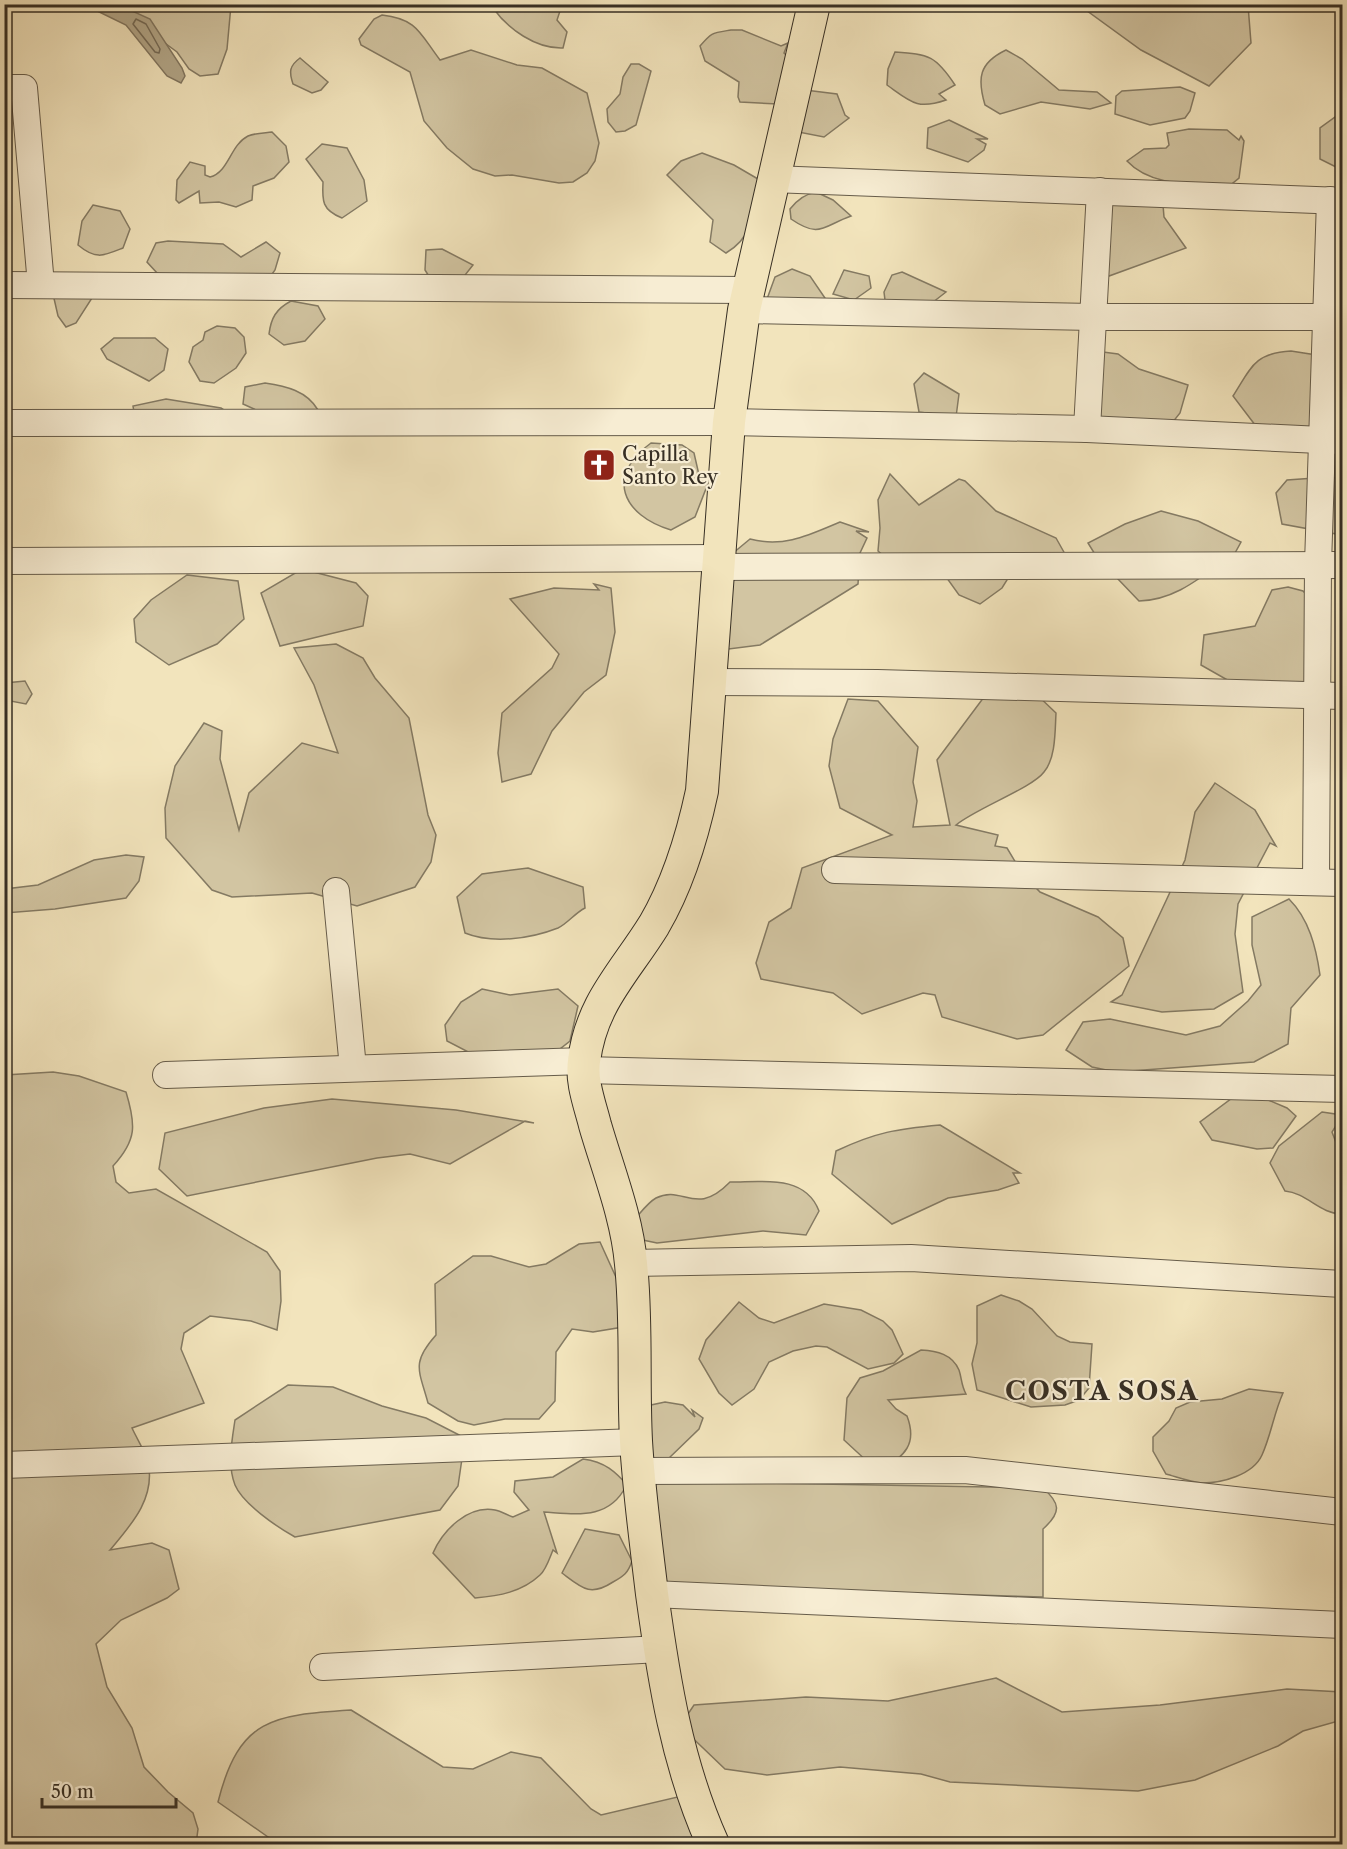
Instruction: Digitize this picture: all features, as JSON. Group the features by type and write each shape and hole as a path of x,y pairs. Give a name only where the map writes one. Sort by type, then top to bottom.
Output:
{"main road":[{"path":"713,1845 679,1752 667,1700 652,1594 638,1457 631,1263 625,1230 590,1107 584,1065 593,1021 609,988 653,927 669,897 695,826 702,791 729,422 746,300 814,4"}],"street":[{"path":"4,88 24,88 41,285"},
{"path":"772,179 1336,200 1330,564 1315,695 1316,881"},
{"path":"1087,429 1100,191"},
{"path":"4,285 746,300 1093,317 1334,317"},
{"path":"4,423 729,422 1087,429 1332,440"},
{"path":"4,561 1330,564"},
{"path":"710,682 878,683 1342,696"},
{"path":"835,870 1342,883"},
{"path":"336,891 353,1068"},
{"path":"166,1075 353,1068 584,1065 1342,1089"},
{"path":"631,1263 911,1258 1342,1284"},
{"path":"4,1465 638,1457 965,1470 1342,1512"},
{"path":"652,1594 1342,1625"},
{"path":"323,1667 660,1649"}],"shaded area":[{"path":"495,4 562,5 557,20 567,32 563,48 543,45 523,36 499,16 493,8"},
{"path":"113,5 231,5 227,49 218,74 200,76 189,69 177,52"},
{"path":"1079,5 1248,5 1251,43 1209,86 1141,50"},
{"path":"382,15 411,24 440,60 471,50 517,65 542,68 587,93 599,143 595,161 587,173 573,182 559,183 512,175 495,176 473,169 447,148 424,121 410,72 361,45 359,39 374,19"},
{"path":"742,30 781,46 788,43 784,53 793,61 778,104 740,102 739,82 705,61 700,46 713,34"},
{"path":"1006,50 1022,59 1059,90 1097,92 1111,103 1090,109 1041,102 1000,114 985,105 981,79 982,72 990,60"},
{"path":"895,52 916,54 937,62 955,85 939,94 946,100 928,104 915,103 887,85 888,69"},
{"path":"300,58 328,82 321,90 312,93 293,84 291,70"},
{"path":"631,64 639,64 651,71 636,125 625,131 616,132 608,122 607,109 620,94 623,77"},
{"path":"1180,87 1195,93 1190,111 1185,118 1150,125 1115,114 1116,96 1122,91"},
{"path":"805,90 837,94 845,115 849,118 824,137 788,130"},
{"path":"1342,112 1342,170 1320,159 1320,128"},
{"path":"949,120 988,139 977,139 986,144 984,150 968,162 927,148 928,128"},
{"path":"1189,129 1227,130 1239,140 1241,136 1244,141 1239,178 1228,187 1174,183 1148,176 1127,161 1144,149 1166,148 1169,145 1167,133"},
{"path":"272,132 286,146 289,162 274,178 253,186 252,200 236,207 219,202 200,203 199,191 179,203 176,200 177,180 190,162 205,166 205,175 210,177 221,170 242,140 251,135"},
{"path":"322,144 347,148 364,180 367,201 342,218 327,208 323,200 323,182 306,159"},
{"path":"702,153 734,165 758,179 754,212 748,230 743,239 726,253 710,242 713,220 667,175 681,161"},
{"path":"816,192 833,200 851,216 821,229 809,228 791,219 790,209 798,200"},
{"path":"1116,196 1163,205 1164,217 1186,248 1109,276 1085,247"},
{"path":"93,205 120,211 130,229 123,248 95,255 78,245 82,221"},
{"path":"168,241 223,244 241,257 266,242 280,253 275,270 260,291 158,274 147,262 156,243"},
{"path":"442,249 473,265 458,284 430,278 425,270 426,250"},
{"path":"792,269 810,276 827,301 767,299 775,277"},
{"path":"844,270 869,276 871,288 854,300 833,294"},
{"path":"902,272 946,292 928,306 885,300 884,292 892,275"},
{"path":"79,290 92,298 76,323 66,327 58,316 53,294"},
{"path":"291,301 318,306 325,319 305,341 284,345 269,334 275,314"},
{"path":"217,326 235,328 244,337 246,353 236,368 214,383 200,381 189,362 193,347 203,340 205,332"},
{"path":"114,338 155,338 168,349 164,370 149,381 107,359 101,349"},
{"path":"1291,351 1329,357 1331,405 1293,446 1265,438 1233,396 1250,370 1261,359 1279,352"},
{"path":"1103,352 1118,354 1139,369 1188,385 1180,413 1157,442 1133,443 1091,409"},
{"path":"924,373 959,394 956,417 919,412 914,384"},
{"path":"265,383 302,394 318,410 265,414 243,404 245,387"},
{"path":"166,399 221,408 244,423 134,412 133,406"},
{"path":"651,443 682,445 694,453 699,475 707,486 695,517 671,530 641,515 631,505 625,493 624,481 628,468"},
{"path":"890,474 919,505 959,479 965,481 996,511 1056,538 1065,554 1010,575 1002,588 980,604 959,595 944,574 899,569 878,551 880,528 878,500"},
{"path":"1329,477 1342,479 1342,535 1282,524 1276,493 1287,480"},
{"path":"1161,511 1198,521 1241,542 1235,553 1178,591 1153,600 1139,601 1096,556 1088,543 1125,524"},
{"path":"840,522 869,532 856,531 867,538 860,553 858,584 760,645 713,651 703,578 750,539 774,542 796,539"},
{"path":"302,569 356,583 368,596 363,626 280,646 261,593"},
{"path":"187,575 238,581 244,619 217,644 169,665 136,642 134,619 151,600"},
{"path":"594,584 611,588 615,632 606,675 584,692 552,731 531,774 502,782 498,753 502,713 552,668 559,654 510,599 554,588 599,590"},
{"path":"1288,587 1303,591 1321,610 1310,680 1274,697 1252,694 1201,665 1204,635 1255,626 1272,590"},
{"path":"336,644 363,658 375,678 409,718 428,815 436,835 431,862 415,887 357,906 312,893 232,897 212,890 166,838 165,808 175,766 204,723 222,731 220,759 239,830 249,793 302,743 338,753 314,685 294,648"},
{"path":"25,681 32,694 26,704 5,700 5,683"},
{"path":"1033,691 1056,713 1054,744 1048,766 1038,778 1028,785 956,825 998,835 995,846 1007,848 1022,873 1040,892 1098,917 1123,938 1129,966 1043,1035 1017,1039 942,1017 935,995 923,993 862,1014 833,993 761,979 756,963 769,922 791,908 802,868 892,835 840,808 829,766 833,739 848,699 878,701 918,747 913,782 917,801 913,827 950,825 937,760 987,693"},
{"path":"1215,783 1255,810 1276,846 1270,843 1238,904 1235,934 1243,992 1214,1009 1162,1012 1111,1002 1122,995 1185,860 1195,812"},
{"path":"126,855 144,857 139,881 126,898 55,909 5,913 5,889 38,885 94,860"},
{"path":"528,868 583,887 585,908 558,928 535,935 499,939 465,933 457,897 482,874"},
{"path":"1289,899 1307,924 1320,975 1291,1008 1288,1044 1254,1062 1116,1072 1092,1067 1066,1050 1083,1022 1110,1019 1186,1035 1220,1026 1248,1001 1261,985 1252,945 1252,917"},
{"path":"482,989 510,995 558,989 578,1006 570,1041 556,1052 474,1055 447,1041 445,1025 461,1002"},
{"path":"53,1072 79,1076 126,1092 132,1114 132,1132 127,1148 113,1166 116,1182 129,1193 156,1189 267,1252 280,1271 281,1301 277,1330 251,1321 210,1316 184,1333 181,1349 204,1403 132,1428 148,1462 150,1475 148,1487 140,1510 110,1550 152,1543 169,1550 179,1589 167,1598 121,1620 96,1644 107,1687 132,1728 144,1767 168,1792 193,1813 198,1829 196,1844 5,1844 5,1075"},
{"path":"1247,1091 1287,1108 1296,1116 1273,1148 1257,1149 1212,1140 1200,1122 1239,1093"},
{"path":"332,1099 456,1110 524,1121 450,1164 410,1154 377,1158 187,1196 159,1169 165,1133 264,1108"},
{"path":"1322,1112 1342,1115 1342,1124 1337,1124 1332,1132 1342,1158 1342,1214 1327,1211 1300,1195 1285,1191 1270,1163 1279,1146"},
{"path":"940,1125 1020,1173 1013,1173 1019,1183 998,1190 948,1198 892,1224 832,1174 836,1151 863,1139 887,1132"},
{"path":"769,1181 793,1186 804,1191 819,1211 806,1235 763,1231 657,1243 638,1239 632,1222 656,1198 674,1195 698,1199 707,1198 730,1182"},
{"path":"600,1242 620,1286 623,1327 593,1332 572,1329 556,1352 555,1401 539,1419 505,1419 474,1425 458,1421 428,1403 419,1367 423,1353 436,1335 435,1284 473,1256 491,1256 529,1267 546,1264 579,1244"},
{"path":"1001,1295 1019,1301 1032,1309 1057,1336 1070,1342 1092,1344 1089,1388 1079,1400 1065,1405 1031,1407 977,1390 972,1364 977,1343 977,1306"},
{"path":"739,1302 759,1318 774,1323 824,1304 861,1310 883,1321 892,1330 903,1354 894,1363 868,1369 827,1347 816,1346 793,1351 769,1362 754,1389 732,1405 719,1393 699,1359 706,1340"},
{"path":"921,1350 938,1353 952,1360 959,1370 966,1394 888,1400 907,1416 911,1435 907,1448 897,1460 882,1471 870,1464 844,1440 847,1398 860,1378 883,1371"},
{"path":"288,1385 333,1387 382,1406 426,1418 465,1438 458,1486 440,1510 295,1537 288,1533 245,1500 235,1485 231,1461 235,1420"},
{"path":"1249,1389 1283,1393 1258,1462 1244,1473 1210,1483 1193,1482 1166,1474 1153,1451 1153,1437 1169,1421 1176,1408 1190,1402 1222,1399"},
{"path":"665,1402 683,1405 695,1417 692,1410 703,1418 699,1429 668,1459 629,1456 619,1434 651,1405"},
{"path":"583,1459 598,1462 609,1468 629,1487 626,1486 611,1505 601,1510 580,1514 544,1512 557,1553 553,1550 542,1573 533,1581 501,1594 475,1598 433,1553 443,1536 466,1515 485,1509 513,1517 529,1510 514,1492 515,1481 553,1477"},
{"path":"652,1481 1043,1488 1053,1498 1056,1513 1043,1529 1043,1597 664,1586"},
{"path":"585,1529 619,1535 632,1561 623,1576 605,1587 592,1590 586,1589 562,1573"},
{"path":"996,1678 1062,1712 1160,1705 1287,1689 1342,1692 1342,1720 1303,1731 1278,1746 1195,1780 1138,1791 950,1782 921,1774 840,1767 767,1775 725,1769 680,1726 694,1705 806,1697 888,1701"},
{"path":"351,1710 443,1767 473,1769 511,1752 541,1758 591,1809 601,1815 686,1795 723,1844 278,1844 218,1802 237,1753 249,1737 263,1726 280,1719 300,1715"}],"water":[{"path":"85,5 119,5 150,19 182,68 185,76 181,83 167,76 126,25"}],"place":[{"name":"Capilla Santo Rey","path":"599,465"}],"district":[{"name":"COSTA SOSA","path":"1102,1391"}]}
